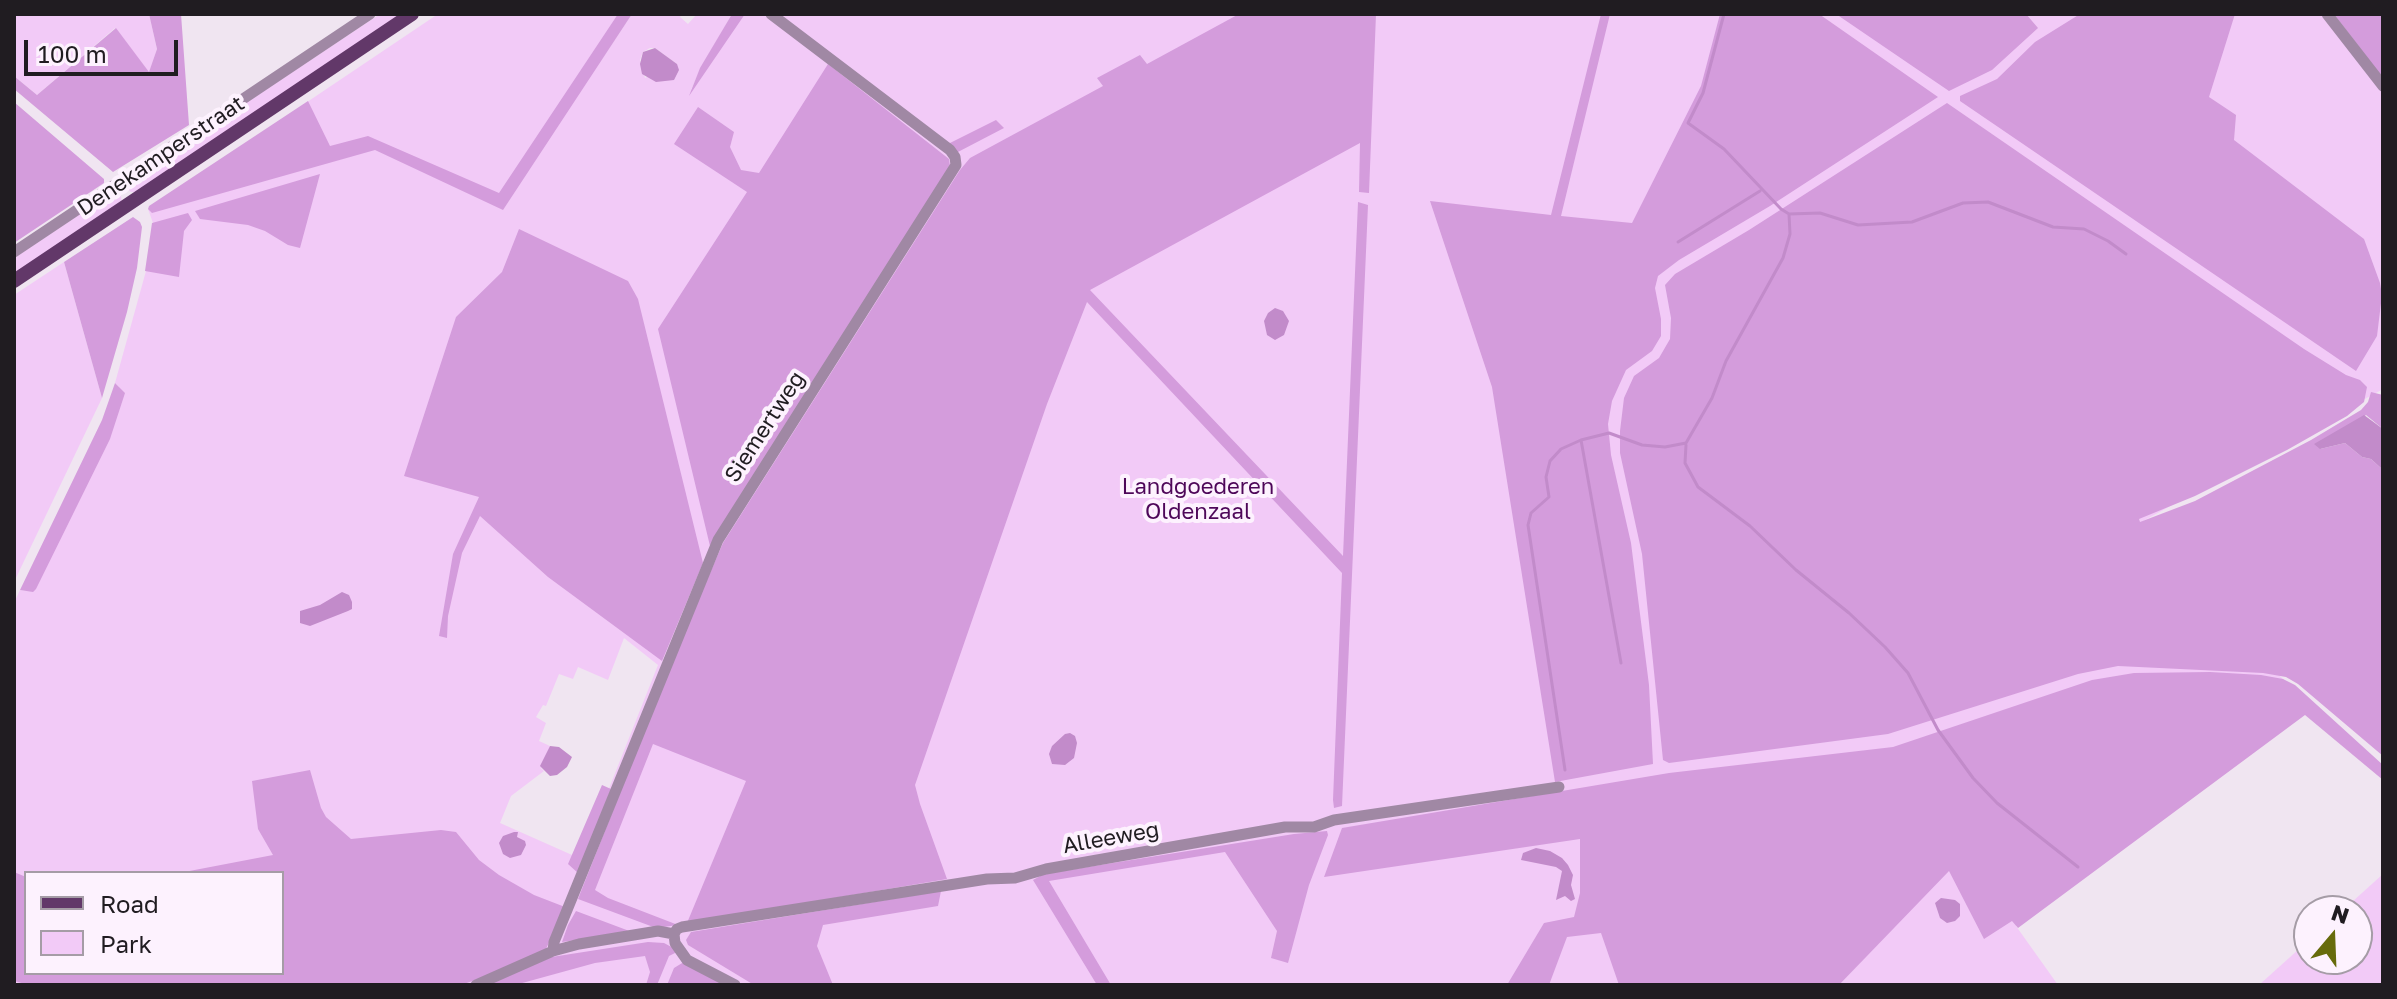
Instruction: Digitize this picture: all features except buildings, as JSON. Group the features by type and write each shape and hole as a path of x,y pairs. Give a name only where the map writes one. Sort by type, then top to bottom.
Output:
{"main road":[{"name":"Denekamperstraat","path":"14,281 412,14"}],"street":[{"name":"Denekamperstraat","path":"14,252 370,14"},
{"name":"Siemertweg","path":"553,951 559,927 718,540 956,165 950,150 771,14"},
{"path":"2327,14 2383,86"},
{"name":"Alleeweg","path":"476,985 553,951 644,932 665,930 674,934 682,927 987,879 1015,878 1046,869 1285,827 1317,827 1334,820 1559,787"},
{"path":"674,934 677,948 687,960 735,985"}],"green space":[{"path":"14,14 149,14 157,49 149,73 115,28 37,95 14,76"},
{"path":"380,14 405,14 137,192 128,189 130,179"},
{"name":"Landgoederen Oldenzaal","path":"438,14 626,14 600,62 632,14 682,14 680,17 688,24 697,14 732,14 691,90 743,14 2383,14 2383,389 2125,531 2314,708 2016,926 2058,985 1839,985 1895,925 1821,985 14,985 14,603 20,590 27,591 119,387 115,383 146,271 153,223 148,209","holes":["655,48 677,64 645,78 640,60 643,52","624,638 658,665 581,859 500,823 511,796 544,771 541,768 550,746 539,741 546,723 536,717 543,705 546,706 559,674 573,679 578,667 608,680"]},
{"path":"117,193 121,196 122,204 14,277 14,258 105,197"},
{"path":"64,262 102,398 14,582 14,295"},
{"path":"2383,874 2383,985 2259,985 2293,954 2293,975 2373,975 2373,895 2360,895"}],"shaded area":[{"path":"149,14 181,14 189,125 113,172 14,89 14,76 37,95 116,28 149,72 157,49"},
{"path":"618,14 632,14 503,210 375,150 152,213 148,209 308,101 330,146 368,136 499,193"},
{"path":"732,14 745,14 689,96 700,68"},
{"path":"1239,14 1376,14 1369,193 1359,192 1360,143 1090,290 1343,556 1358,202 1368,205 1342,806 1334,808 1333,800 1342,573 1087,302 1047,404 915,785 947,879 687,923 746,781 653,744 595,890 678,925 656,928 578,899 674,656 723,543 960,170 970,158 1103,86 1097,78 1140,55 1147,64"},
{"path":"1601,14 1610,14 1561,216 1632,223 1701,86 1720,14 1819,14 1938,97 1658,276 1655,288 1661,336 1652,351 1626,370 1612,401 1608,424 1611,455 1631,543 1649,685 1653,764 1555,782 1492,387 1430,201 1551,215"},
{"path":"1836,14 2026,14 2038,28 1992,70 1949,91"},
{"path":"2080,14 2235,14 2209,97 2236,115 2234,140 2364,239 2382,295 2377,336 2356,371 1960,101 1960,96 1997,79 2035,42"},
{"path":"2334,14 2383,14 2383,78 2369,60"},
{"path":"655,48 677,64 679,70 674,80 656,82 642,74 640,64 643,52"},
{"path":"828,64 949,159 950,166 710,546 658,329 747,192 674,144 698,107 734,132 730,147 741,170 759,173"},
{"path":"14,102 104,179 104,183 14,243"},
{"path":"1947,103 2304,349 2367,387 2364,402 2347,416 2195,496 2139,519 2140,522 2195,501 2311,440 2361,410 2371,392 2383,395 2383,429 2366,415 2320,449 2345,443 2383,470 2383,756 2286,677 2263,673 2118,666 2078,674 1888,734 1669,763 1663,760 1642,554 1620,453 1620,431 1624,398 1634,376 1659,358 1670,339 1671,318 1665,285 1675,274"},
{"path":"996,120 1004,128 956,153 946,145"},
{"path":"320,174 300,248 248,225 200,219 195,211"},
{"path":"188,213 192,220 184,231 179,277 145,271 152,223"},
{"path":"133,217 142,227 137,268 102,398 64,262"},
{"path":"519,229 628,281 638,299 703,563 662,661 548,577 480,516 462,553 448,616 447,638 439,636 453,554 479,497 404,476 456,317 502,272"},
{"path":"1275,308 1283,311 1289,321 1284,335 1275,340 1267,335 1264,321"},
{"path":"115,383 125,393 110,439 36,589 33,592 20,590 102,420"},
{"path":"2364,415 2383,429 2383,470 2345,443 2320,449 2314,444"},
{"path":"342,592 349,595 352,609 310,626 300,623 300,611 320,605"},
{"path":"2134,673 2261,675 2295,685 2383,765 2383,780 2305,715 2018,928 2012,921 1984,939 1949,871 1839,985 1619,985 1601,933 1567,937 1549,985 1507,985 1544,923 1574,917 1580,893 1580,839 1324,877 1342,828 1669,773 1893,747 2092,680"},
{"path":"1070,733 1077,743 1074,758 1065,765 1052,764 1049,754 1052,746"},
{"path":"550,746 559,747 572,757 567,767 550,776 540,766"},
{"path":"310,770 326,817 351,839 441,830 456,832 479,860 499,875 534,895 565,907 546,949 512,967 461,985 29,985 14,981 14,872 24,876 24,975 284,975 284,871 189,871 273,855 258,829 252,781"},
{"path":"602,785 611,789 578,873 568,864"},
{"path":"1327,831 1288,963 1271,958 1277,931 1225,852 1049,881 1111,985 1097,985 1033,880 1044,874"},
{"path":"518,832 517,837 526,845 521,855 510,858 503,854 499,843 503,836"},
{"path":"1536,848 1550,851 1568,865 1573,875 1571,885 1575,899 1571,901 1565,896 1556,900 1562,871 1521,860 1523,853"},
{"path":"941,891 938,906 823,925 817,946 833,985 754,985 688,945 686,940 691,932"},
{"path":"1941,898 1960,904 1960,916 1955,921 1947,923 1940,918 1935,903"},
{"path":"576,911 632,932 562,942"},
{"path":"648,942 664,943 679,951 669,956 657,985 646,985 650,972 645,956 595,963 515,985 482,985 545,958"},
{"path":"692,957 736,985 667,985 674,968"}],"waterway":[{"path":"1724,14 1703,93 1688,123 1724,149 1789,214 1820,213 1858,225 1912,222 1963,203 1988,202 2053,227 2084,229 2126,254"},
{"path":"1678,242 1760,191"},
{"path":"1565,770 1528,525 1531,513 1549,497 1546,477 1550,461 1561,449 1609,433 1642,445 1665,447 1686,443 1712,398 1726,361 1783,258 1790,234 1789,214"},
{"path":"1581,440 1621,663"},
{"path":"1686,445 1685,463 1698,487 1750,526 1885,647 1908,673 1938,730 1973,778 1997,803 2078,867"}]}
